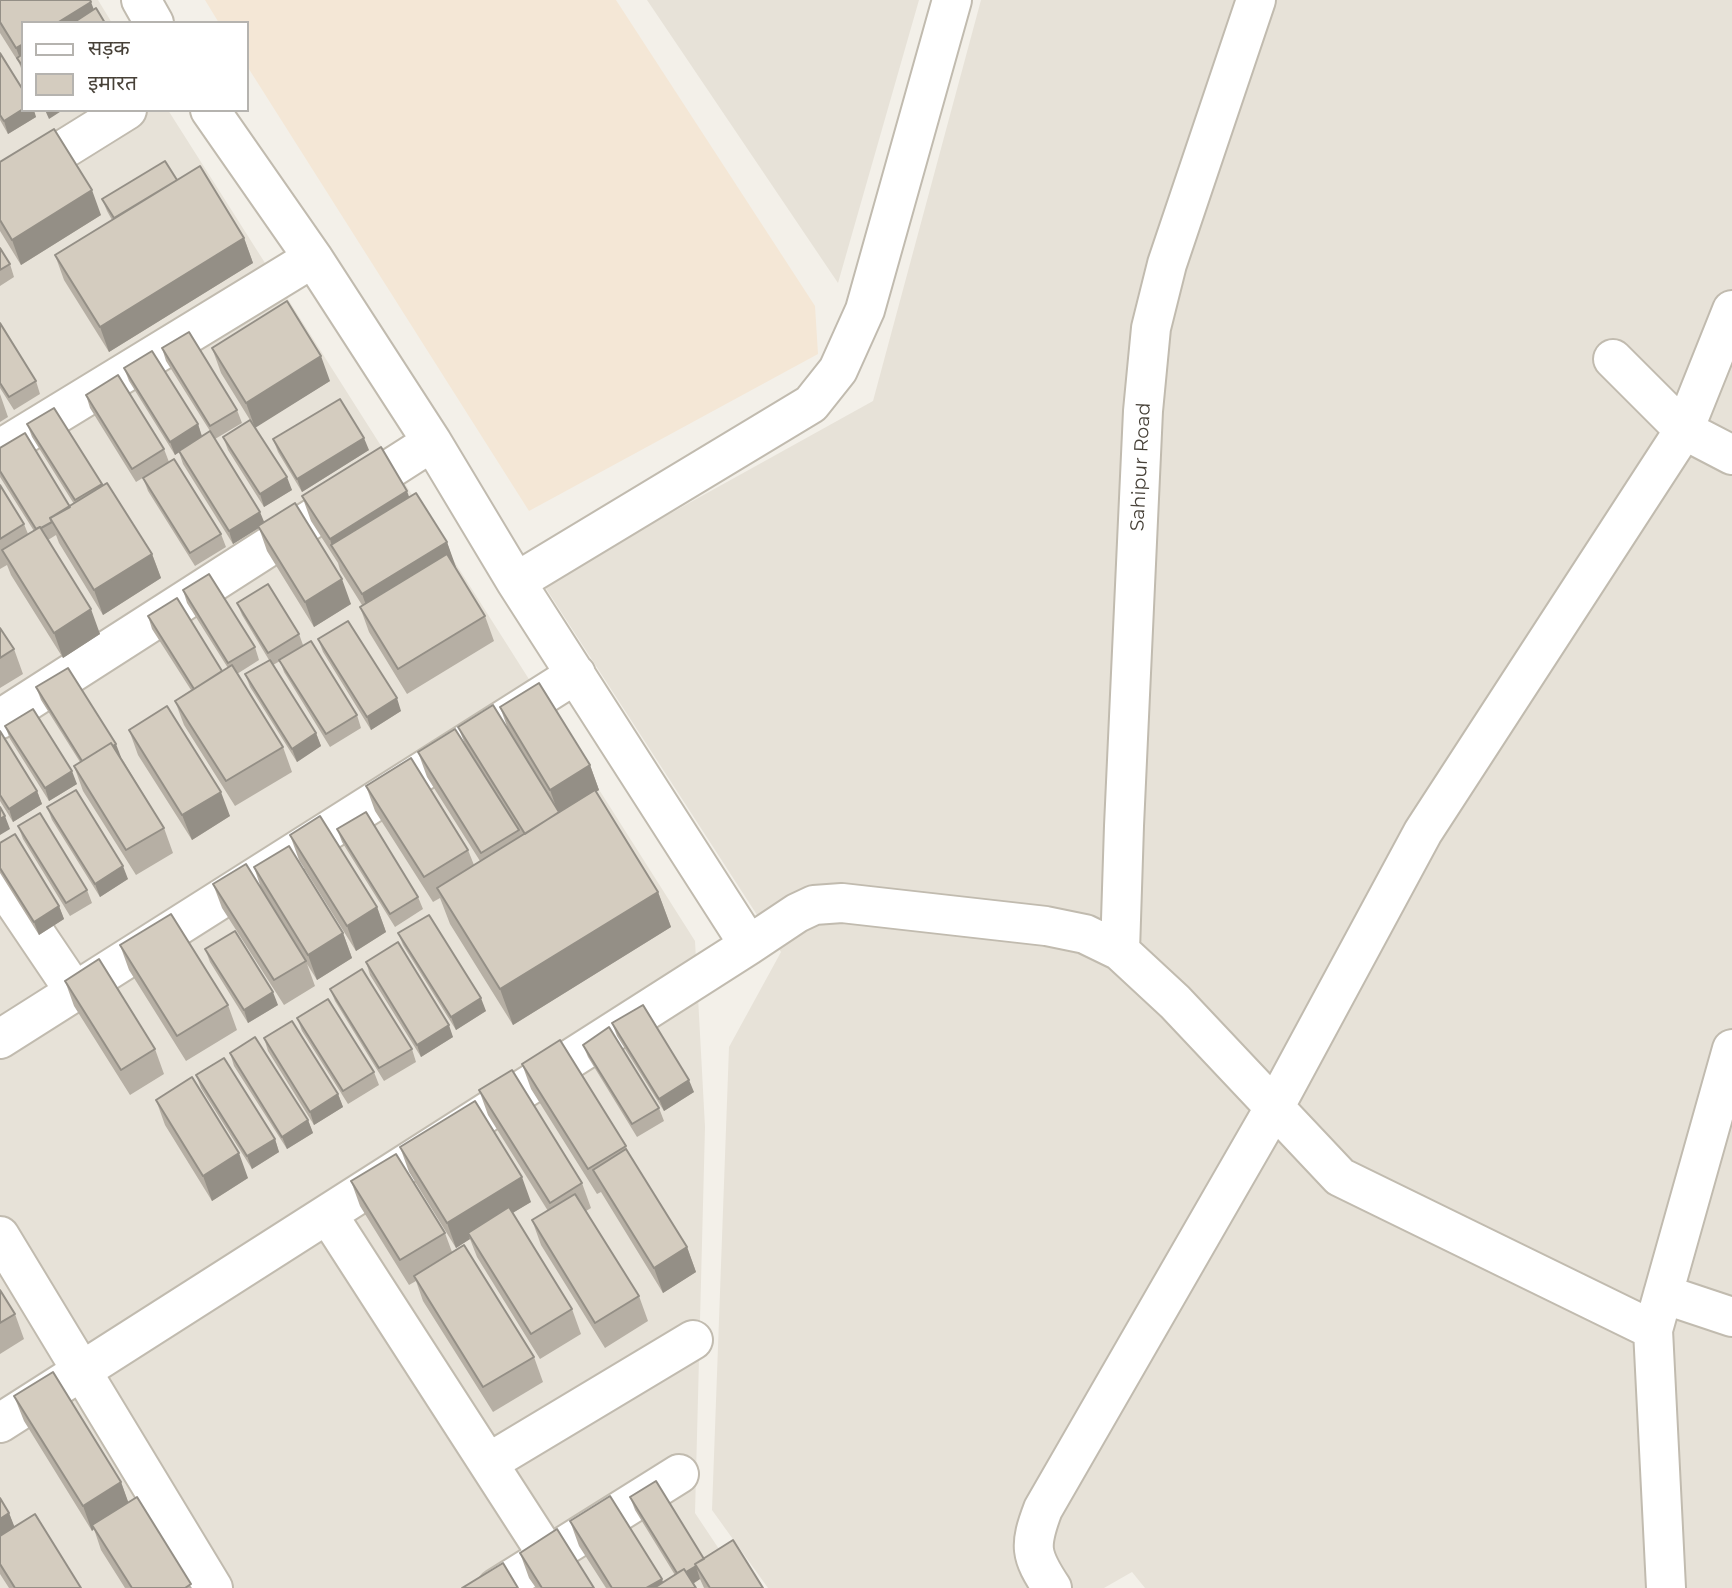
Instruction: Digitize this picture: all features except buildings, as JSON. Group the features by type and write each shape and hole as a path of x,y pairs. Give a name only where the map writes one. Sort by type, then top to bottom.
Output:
{"street":[{"path":"141,0 153,21"},
{"path":"516,582 811,404 838,370 864,310 952,0"},
{"name":"Sahipur Road","path":"1120,951 1142,425 1151,328 1167,264 1256,0"},
{"path":"0,189 124,112"},
{"path":"211,112 313,258 432,442 516,582 749,944"},
{"path":"0,449 313,258"},
{"path":"1052,1588 1040,1570 1032,1549 1035,1529 1043,1509 1274,1108 1423,832 1684,430 1732,310"},
{"path":"1613,359 1684,430 1732,455"},
{"path":"0,719 432,442"},
{"path":"0,1039 576,674"},
{"path":"0,881 75,992"},
{"path":"0,1423 797,913 814,905 842,903 1046,926 1085,934 1120,951 1175,1002 1340,1177 1658,1312 1732,1317"},
{"path":"1666,1588 1658,1312 1732,1049"},
{"path":"328,1215 548,1556"},
{"path":"0,1236 213,1588"},
{"path":"488,1463 693,1340"},
{"path":"497,1588 679,1474"}],"shaded area":[{"path":"0,0 98,0 111,21 21,21 21,112 169,112 695,941 705,1127 695,1513 745,1588 0,1588"},
{"path":"205,0 616,0 815,306 818,354 529,511 248,68 248,21 218,21"},
{"path":"647,0 919,0 838,283"},
{"path":"981,0 1732,0 1732,1588 1145,1588 1132,1572 1104,1588 768,1588 712,1510 729,1047 781,952 543,584 873,401"}]}
